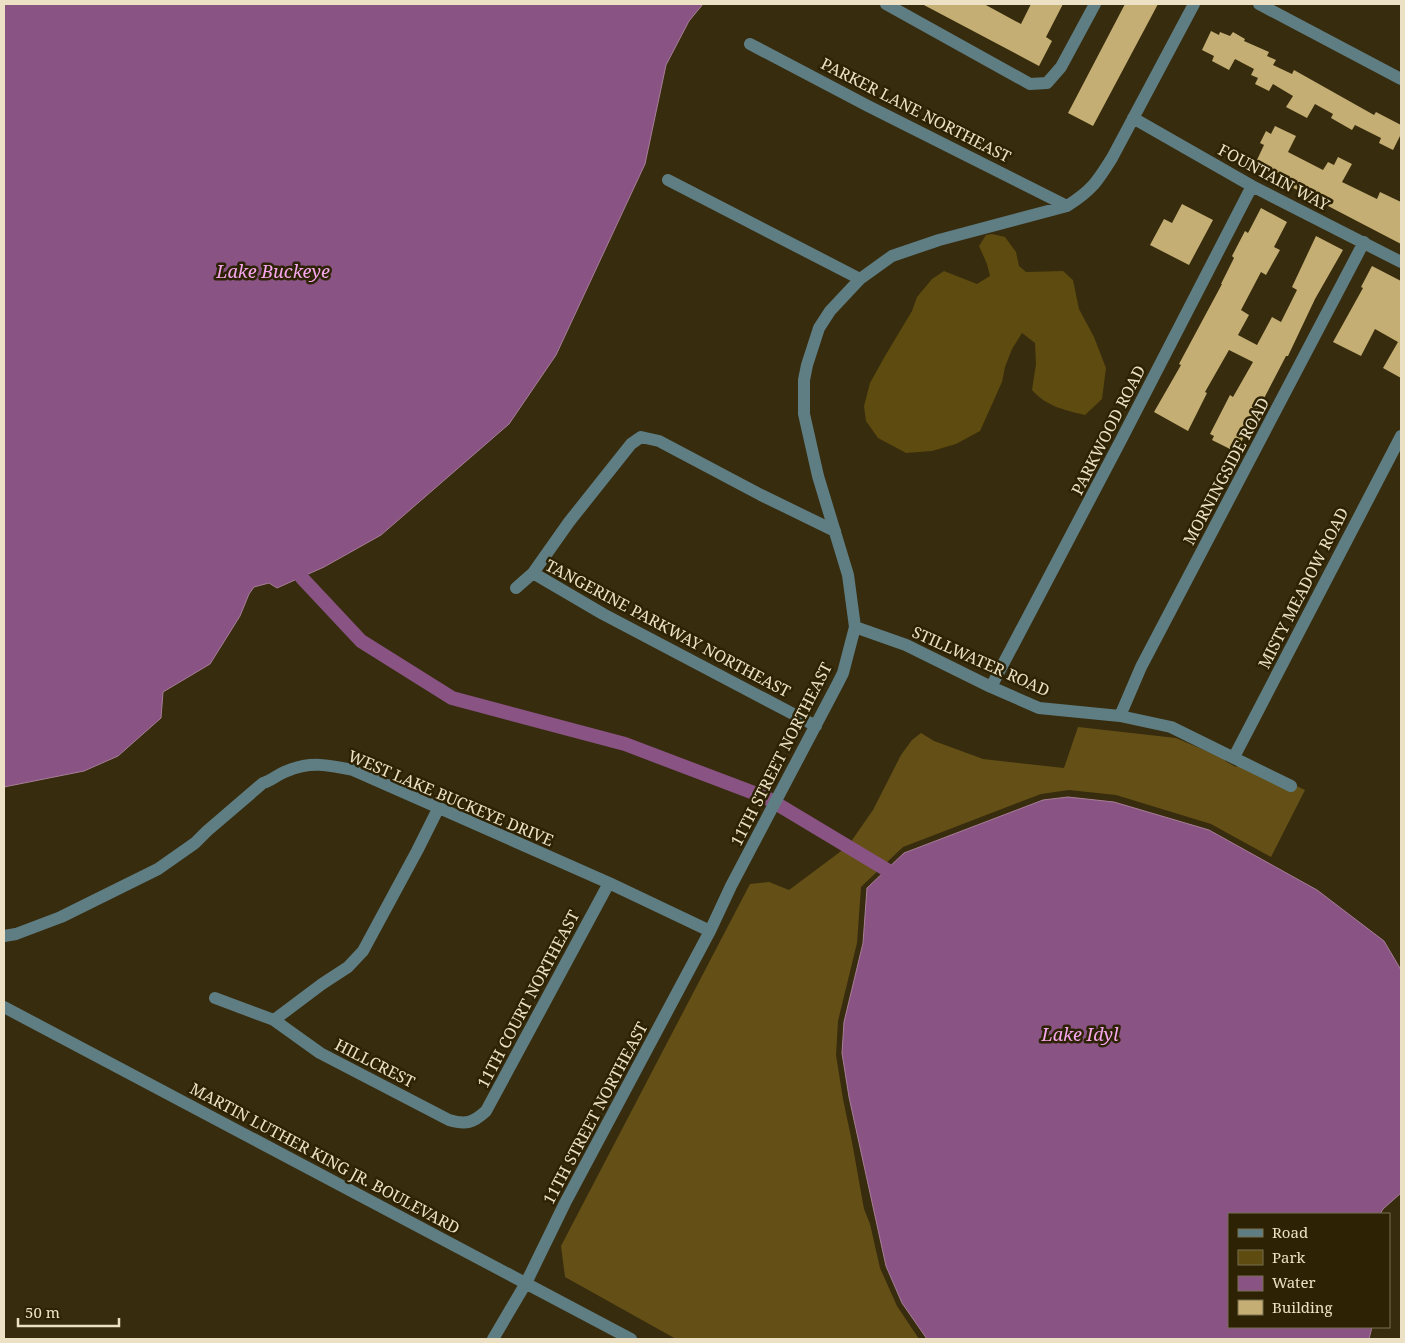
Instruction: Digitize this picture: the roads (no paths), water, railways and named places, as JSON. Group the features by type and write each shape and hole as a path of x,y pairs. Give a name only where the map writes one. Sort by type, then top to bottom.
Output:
{"street":[{"path":"886,4 1030,84 1047,83 1061,67 1094,4"},
{"name":"11TH STREET NORTHEAST","path":"493,1339 526,1283 565,1203 710,931 731,886 843,673 855,627 848,575 806,426 804,380 811,349 819,328 830,311 860,279 892,256 939,240 1067,206 1086,194 1097,181 1133,118 1194,4"},
{"path":"1259,4 1401,79"},
{"name":"PARKER LANE NORTHEAST","path":"750,44 868,106 1067,206"},
{"name":"FOUNTAIN WAY","path":"1133,118 1252,186 1401,262"},
{"path":"668,180 860,279"},
{"name":"PARKWOOD ROAD","path":"991,687 1252,186"},
{"name":"MORNINGSIDE ROAD","path":"1120,716 1141,667 1364,242"},
{"name":"MISTY MEADOW ROAD","path":"1234,757 1401,436"},
{"name":"TANGERINE PARKWAY NORTHEAST","path":"816,726 602,614 533,573 568,522 630,444 641,437 659,441 761,495 835,531"},
{"path":"516,588 533,573"},
{"name":"STILLWATER ROAD","path":"855,627 906,645 1038,708 1120,716 1171,727 1291,786"},
{"name":"WEST LAKE BUCKEYE DRIVE","path":"4,936 16,934 61,917 158,869 195,843 274,776 304,764 353,770 608,883 710,931"},
{"path":"274,1020 348,967 363,951 438,809"},
{"name":"11TH COURT NORTHEAST","path":"467,1122 476,1120 486,1111 608,883"},
{"name":"HILLCREST","path":"215,998 274,1020 320,1053 449,1120 461,1123 467,1122"},
{"name":"MARTIN LUTHER KING JR. BOULEVARD","path":"4,1007 631,1339"}],"water":[{"name":"Lake Buckeye","path":"4,4 703,4 689,21 666,65 645,164 556,355 509,424 381,535 324,567 277,588 269,583 254,587 240,616 210,664 163,692 161,718 118,756 84,771 4,787"},
{"name":"Lake Idyl","path":"1068,797 1114,802 1209,830 1317,890 1384,941 1401,970 1401,1193 1381,1213 1228,1213 1228,1328 1372,1328 1369,1339 927,1339 902,1303 886,1266 849,1097 842,1053 844,1022 863,943 867,888 904,853 1043,800"}],"waterway":[{"path":"302,578 361,641 452,698 625,744 767,798 887,870"}]}
